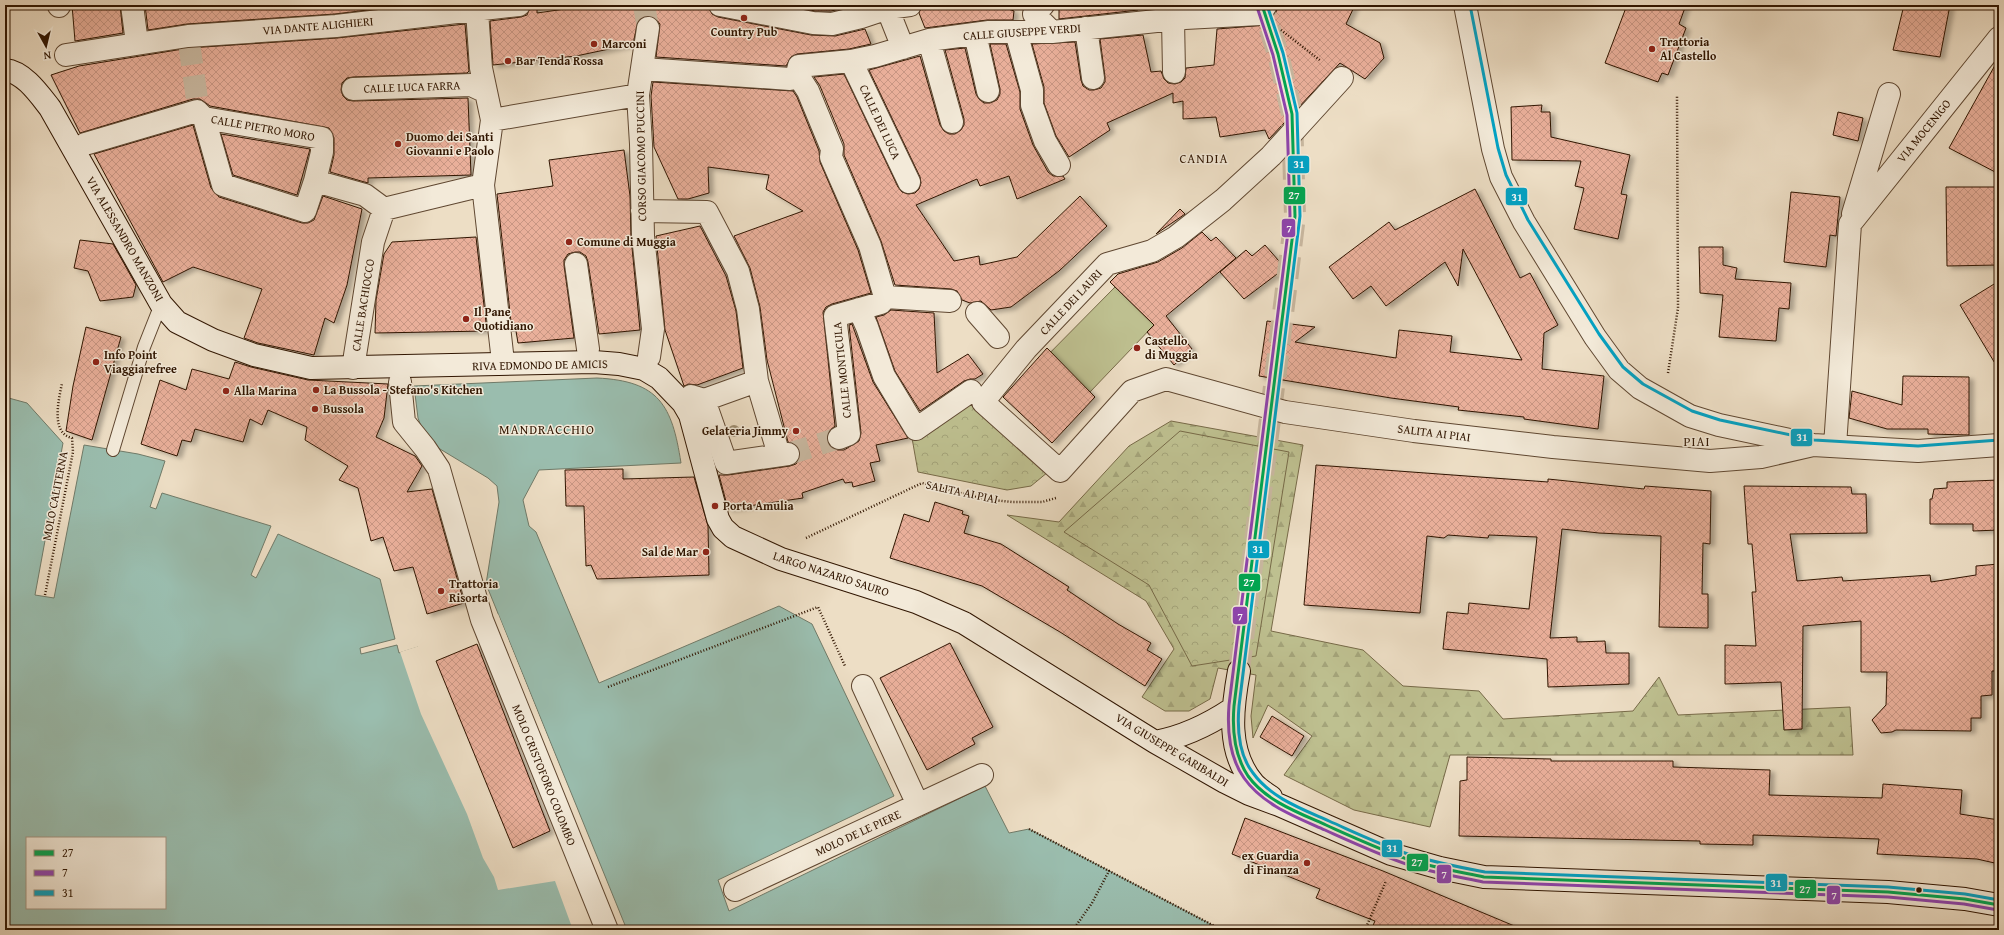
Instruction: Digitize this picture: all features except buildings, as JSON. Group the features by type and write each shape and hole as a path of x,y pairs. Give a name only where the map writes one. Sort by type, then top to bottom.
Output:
{"street":[{"path":"132,5 137,43"},
{"name":"VIA DANTE ALIGHIERI","path":"66,55 137,43 336,26 520,5"},
{"path":"720,5 813,23 832,24 861,17 887,7 910,5"},
{"path":"1043,5 1034,14 1052,32"},
{"path":"1465,5 1493,150 1500,177 1524,222 1595,337 1619,370 1640,388 1666,404 1690,416 1719,425 1814,445 1918,451 1999,445"},
{"path":"887,7 903,48"},
{"name":"CALLE GIUSEPPE VERDI","path":"643,69 790,79 797,74 799,66 852,61 928,40 975,34 1052,32 1173,19 1198,11 1263,10"},
{"path":"477,11 479,82 492,120 483,185 502,353"},
{"path":"1173,19 1174,72"},
{"name":"CORSO GIACOMO PUCCINI","path":"648,28 638,96 643,236 653,329 649,357"},
{"path":"1086,28 1093,78"},
{"path":"1016,32 1032,90 1032,105 1045,141 1059,165"},
{"path":"975,34 988,91"},
{"name":"VIA MOCENIGO","path":"1850,224 1999,38"},
{"path":"928,40 952,122"},
{"name":"CALLE DEI LUCA","path":"852,61 909,182"},
{"name":"VIA ALESSANDRO MANZONI","path":"8,70 32,86 50,108 161,304 177,322 213,340 254,355 311,368 420,367"},
{"path":"797,74 808,91 832,149 831,158 870,246 885,297 950,301"},
{"name":"CALLE DEI LAURI","path":"1060,471 983,402 1009,350 1107,264 1152,251 1176,237 1223,200 1271,156 1342,78"},
{"name":"CALLE LUCA FARRA","path":"353,89 479,82"},
{"path":"1835,446 1850,224 1889,94"},
{"path":"492,120 638,96"},
{"path":"85,144 199,109 223,185 305,211 315,181 365,194 384,209 483,185"},
{"name":"CALLE PIETRO MORO","path":"199,109 322,138 322,152 315,181"},
{"name":"CALLE BACHIOCCO","path":"353,368 373,242 384,209"},
{"path":"642,211 707,212 738,271 748,309 756,373 783,454 726,463 695,397 756,373"},
{"path":"576,264 588,349"},
{"name":"CALLE MONTICULA","path":"838,438 850,434 835,316 881,303 885,297"},
{"path":"859,308 884,376 916,429 971,390"},
{"path":"977,313 1009,350"},
{"name":"RIVA EDMONDO DE AMICIS","path":"420,367 594,362 619,364 644,369 659,378 683,403 690,415 715,506"},
{"name":"SALITA AI PIAI","path":"1060,471 1132,391 1166,379 1285,412 1414,431 1553,448 1710,461 1761,457 1814,445"},
{"name":"MOLO CRISTOFORO COLOMBO","path":"400,382 404,422 425,448 439,469 482,620 607,930"},
{"name":"LARGO NAZARIO SAURO","path":"715,506 723,528 733,537 781,559 916,602 964,623"},
{"name":"VIA GIUSEPPE GARIBALDI","path":"964,623 1155,742 1225,782 1249,794 1279,805 1391,854 1440,868 1484,877 1888,892 1965,899 1999,905"},
{"path":"1239,671 1232,709 1233,736 1241,763 1254,784 1279,805"},
{"path":"862,686 918,805"},
{"path":"1155,742 1172,739 1193,731 1232,709"},
{"name":"MOLO DE LE PIERE","path":"735,890 982,776"}],"lane":[{"path":"113,450 144,347 161,304"}],"path":[{"path":"1263,10 1342,78"},
{"path":"1666,404 1667,375 1678,308 1677,96"},
{"name":"MOLO CALITERNA","path":"45,595 73,452 72,438 66,437 60,430 58,422 62,383"},
{"name":"SALITA AI PIAI","path":"802,540 922,482 984,499 1012,502 1042,502 1058,498"},
{"path":"608,687 818,607 848,671"},
{"path":"1029,829 1222,930"},
{"path":"1073,930 1092,903 1110,869"},
{"path":"1365,930 1388,877"}],"green space":[{"path":"1115,287 1154,325 1090,392 1032,371"},
{"path":"969,402 1048,472 1031,486 1007,490 918,472 912,438"},
{"path":"1171,421 1303,445 1271,631 1363,650 1403,686 1479,691 1503,719 1633,711 1659,677 1678,715 1850,707 1853,755 1450,755 1430,827 1354,810 1284,775 1312,736 1268,705 1253,738 1251,716 1256,675 1218,668 1210,699 1189,711 1165,711 1142,697 1174,649 1146,601 1007,515 1059,522 1129,446"},
{"path":"1180,431 1289,452 1256,656 1192,666 1149,585 1064,532"}],"shaded area":[{"path":"597,378 618,380 635,384 648,391 659,400 667,411 673,426 681,463 539,470 523,500 529,526 536,532 599,683 779,606 812,624 894,796 718,880 729,911 985,786 1009,833 1029,829 1222,930 627,930 486,584 499,502 497,486 488,478 440,449 425,437 418,418 414,386"},
{"path":"5,397 27,403 63,443 35,595 54,598 84,445 138,454 165,461 150,507 156,509 162,493 271,526 251,575 256,578 278,534 380,579 395,639 360,648 361,654 397,645 399,653 418,647 509,869 561,853 593,930 5,930"}],"pier":[{"path":"496,614 498,614 593,850"},
{"path":"419,646 511,867 563,851 595,930 573,930 555,881 498,890 494,877 483,858 467,814 421,714 400,652"}],"tunnel":[{"path":"644,5 648,28"},
{"path":"1239,671 1295,216 1292,114 1278,54 1262,5"},
{"path":"189,43 197,99"},
{"path":"788,454 839,438"}],"transit line":[{"name":"27","path":"1262,5 1278,54 1292,114 1295,216 1234,706 1233,724 1237,751 1243,768 1255,785 1273,799 1305,816 1369,844 1422,863 1484,877 1888,892 1965,899 1999,905"},
{"name":"31","path":"1267,5 1283,53 1297,113 1300,216 1239,706 1238,724 1241,750 1248,766 1260,782 1288,802 1376,842 1425,859 1485,872 1888,887 1965,894 1999,900"},
{"name":"31","path":"1470,5 1498,148 1506,175 1528,220 1599,334 1623,367 1643,384 1692,411 1720,420 1814,440 1918,446 1999,440"},
{"name":"7","path":"1257,7 1273,55 1287,115 1290,216 1229,705 1228,724 1232,753 1244,778 1270,803 1292,815 1379,854 1421,868 1483,882 1888,897 1964,904 1998,910"}],"place":[{"name":"Country Pub","path":"744,18"},
{"name":"Marconi","path":"594,44"},
{"name":"Trattoria Al Castello","path":"1652,49"},
{"name":"Bar Tenda Rossa","path":"508,61"},
{"name":"Duomo dei Santi Giovanni e Paolo","path":"398,144"},
{"name":"Comune di Muggia","path":"569,242"},
{"name":"Il Pane Quotidiano","path":"466,319"},
{"name":"Castello di Muggia","path":"1137,348"},
{"name":"Info Point Viaggiarefree","path":"96,362"},
{"name":"La Bussola - Stefano's Kitchen","path":"316,390"},
{"name":"Alla Marina","path":"226,391"},
{"name":"Bussola","path":"315,409"},
{"name":"Gelateria Jimmy","path":"796,431"},
{"name":"Porta Amulia","path":"715,506"},
{"name":"Sal de Mar","path":"706,552"},
{"name":"Trattoria Risorta","path":"441,591"},
{"name":"ex Guardia di Finanza","path":"1307,863"}],"district":[{"name":"CANDIA","path":"1204,158"},
{"name":"MANDRACCHIO","path":"547,429"},
{"name":"PIAI","path":"1697,441"}]}
